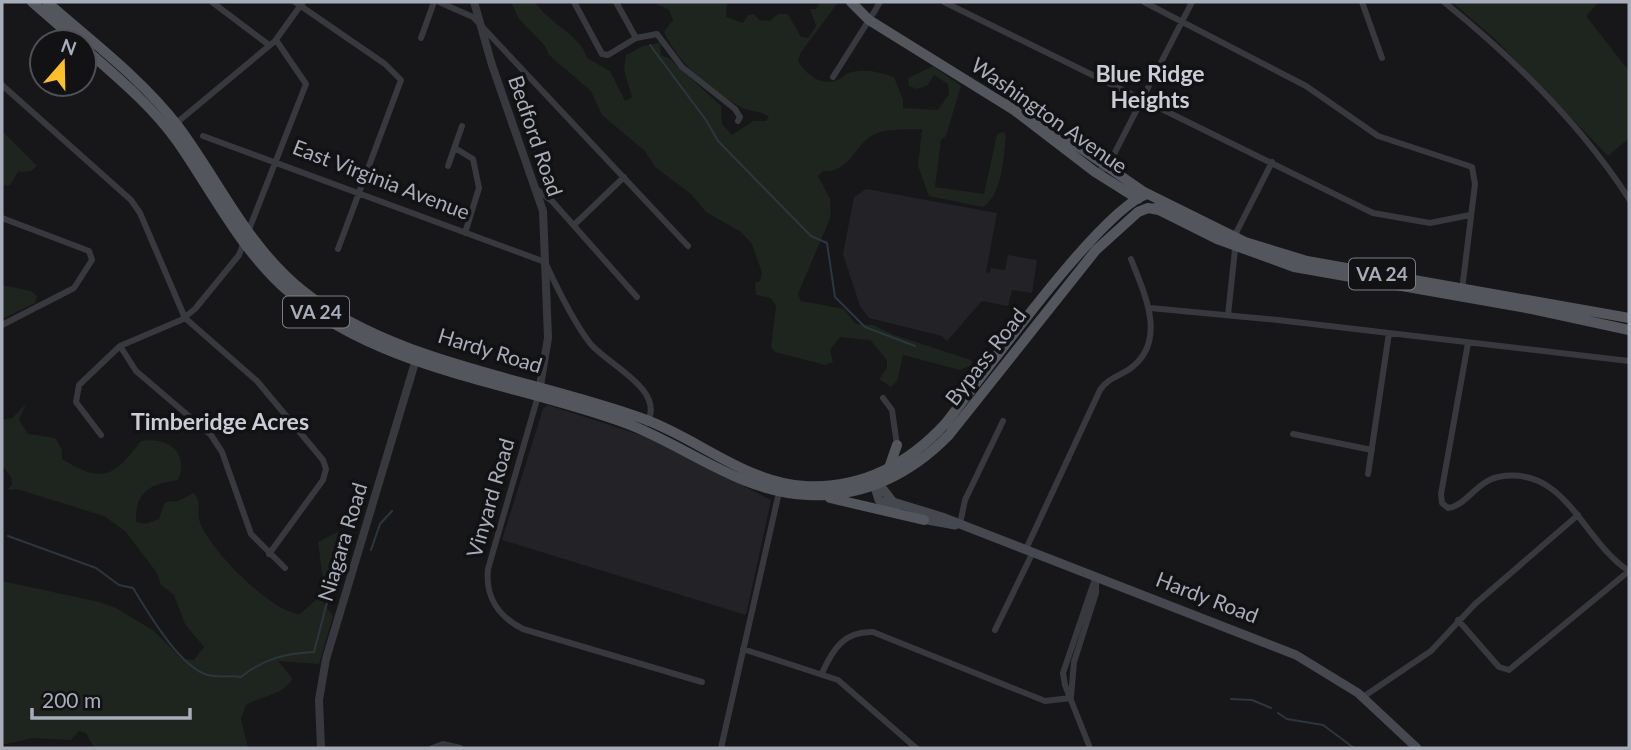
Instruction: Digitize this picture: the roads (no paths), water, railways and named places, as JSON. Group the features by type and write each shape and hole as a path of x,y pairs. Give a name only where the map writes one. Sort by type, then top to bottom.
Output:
{"main road":[{"path":"32,2 62,28"},
{"name":"VA 24","path":"47,2 144,88 172,127"},
{"name":"Washington Avenue","path":"852,2 871,17 1032,114 1101,170 1159,210"},
{"name":"VA 24","path":"98,60 172,127"},
{"name":"Hardy Road","path":"172,127 247,233 276,267 320,304 417,354"},
{"name":"Hardy Road","path":"172,127 244,245 274,278 328,320 364,340 649,421 780,487 875,482"},
{"path":"1100,246 1141,198"},
{"name":"VA 24","path":"1141,198 1235,242"},
{"name":"Bypass Road","path":"875,482 889,469 912,455 945,424 1076,259 1141,198"},
{"name":"Bypass Road","path":"820,496 875,482 914,466 949,435 1100,246 1138,212 1149,208 1159,210"},
{"name":"VA 24","path":"1159,210 1311,271 1629,318"},
{"name":"VA 24","path":"1461,292 1629,330"},
{"name":"Hardy Road","path":"539,391 642,429 742,480 820,496"},
{"path":"889,469 897,446 904,454 912,455"},
{"name":"Hardy Road","path":"875,482 885,505 924,520 960,524"},
{"name":"Hardy Road","path":"875,482 898,504 960,524 1274,644 1325,670 1363,697 1417,748"},
{"path":"820,496 924,520"}],"street":[{"path":"212,2 270,45"},
{"path":"421,38 436,2 468,14 688,246"},
{"name":"Bedford Road","path":"474,2 536,189 542,211 545,262 589,342 625,371 647,398 652,408 649,421"},
{"path":"574,2 602,54 608,55 636,38 653,33 660,36 682,67 739,113 738,121"},
{"path":"616,2 636,38"},
{"path":"833,77 880,2"},
{"path":"944,2 1383,216 1430,223 1470,215"},
{"path":"1144,2 1306,86 1378,136 1470,165 1475,176 1461,292"},
{"path":"1101,170 1192,2"},
{"path":"1362,2 1382,58"},
{"path":"1444,2 1535,87 1598,156 1629,199"},
{"path":"172,127 276,40 299,3 385,64 401,80 338,249"},
{"path":"101,435 79,408 75,393 79,385 120,346 185,318 239,255 244,245 303,96 306,79 276,40"},
{"path":"2,85 136,206 185,318 257,381 325,464 323,481 269,554"},
{"path":"448,166 462,126"},
{"name":"East Virginia Avenue","path":"203,136 545,262"},
{"path":"454,148 473,159 480,188 465,233"},
{"path":"1228,315 1235,242 1272,162"},
{"path":"573,225 624,177"},
{"path":"536,189 573,225 637,297"},
{"path":"2,218 89,251 92,257 90,265 74,288 2,325"},
{"path":"995,630 1100,390 1107,382 1133,366 1144,353 1151,334 1150,308 1131,259"},
{"name":"Vinyard Road","path":"545,262 548,338 539,391 490,560 487,586 495,606 523,629 646,668 702,682"},
{"path":"1150,308 1629,361"},
{"path":"1368,474 1389,333"},
{"path":"1458,620 1499,667 1509,670 1629,571 1549,485 1514,476 1485,481 1451,508 1442,503 1441,494 1468,343"},
{"path":"120,346 136,371 211,435 222,452 251,534 285,568"},
{"name":"Niagara Road","path":"321,748 319,700 324,667 417,354"},
{"path":"883,398 892,410 897,446"},
{"path":"642,429 649,421"},
{"path":"960,524 965,500 1003,421"},
{"path":"1293,434 1372,450"},
{"path":"721,748 780,487"},
{"path":"1363,697 1431,651 1458,620 1578,515"},
{"path":"1090,748 1065,685 1063,667 1096,576"},
{"path":"822,673 842,640 853,634 873,632 1045,701 1057,702 1071,698"},
{"path":"743,649 822,673 842,683 916,748"},
{"path":"433,748 443,744 460,748"}],"waterway":[{"path":"650,45 706,120 718,141 811,236 827,243 835,297 865,327 915,346"},
{"path":"371,550 380,524 392,511"},
{"path":"8,536 96,568 119,585 133,588 156,624 186,662 197,670 216,676 241,677 275,658 314,652 340,553 347,552"},
{"path":"1231,699 1252,700 1271,708"},
{"path":"1278,713 1287,719 1323,725 1354,748"}],"district":[{"name":"Blue Ridge Heights","path":"1150,87"},
{"name":"Timberidge Acres","path":"220,422"}]}
